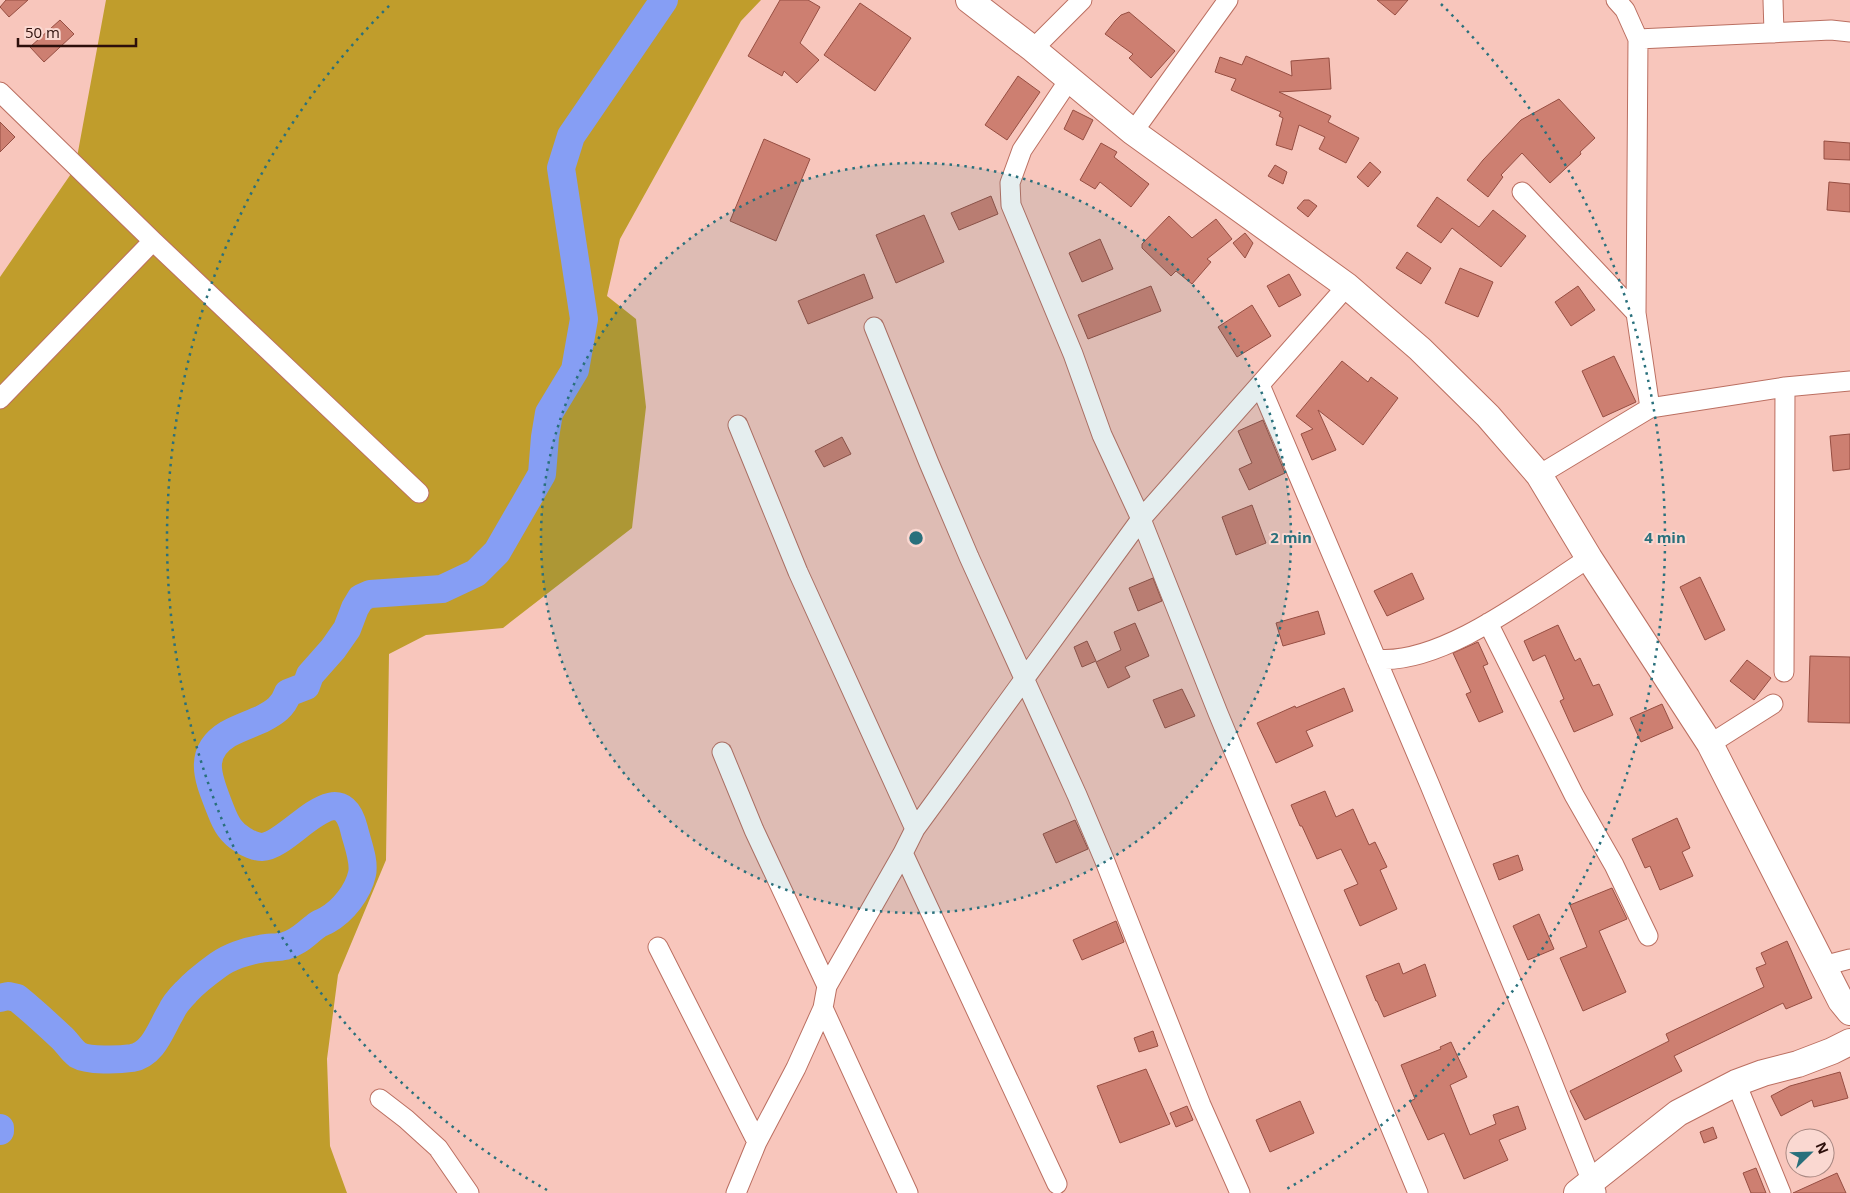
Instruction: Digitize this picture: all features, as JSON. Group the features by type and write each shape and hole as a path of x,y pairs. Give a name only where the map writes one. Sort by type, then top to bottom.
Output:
{"main road":[{"path":"969,0 1033,49 1133,132 1347,286 1420,349 1488,416 1539,475 1588,558 1710,744 1841,1001 1850,1012"},
{"path":"1588,1189 1678,1113 1762,1073 1798,1064 1832,1052 1850,1042"}],"street":[{"path":"1033,49 1082,0"},
{"path":"1133,132 1228,0"},
{"path":"1773,0 1774,32"},
{"path":"1626,3 1638,39 1636,313 1650,408"},
{"path":"1638,39 1831,30 1850,32"},
{"path":"1069,80 1022,150 1010,183 1011,205 1073,354 1102,435 1141,519 1218,713 1418,1193"},
{"path":"0,92 153,241 419,493"},
{"path":"1522,192 1636,313"},
{"path":"0,399 153,241"},
{"path":"736,1193 757,1142 796,1068 823,1008 827,986 915,829 1141,519 1347,286"},
{"path":"874,327 929,464 1023,679 1077,795 1200,1105 1240,1193"},
{"path":"1539,475 1650,408 1785,387 1850,381"},
{"path":"1260,384 1534,1035 1588,1189"},
{"path":"1784,672 1785,387"},
{"path":"738,425 798,572 915,829"},
{"path":"1376,659 1390,660 1438,649 1488,623 1588,558"},
{"path":"1488,623 1574,795 1614,865 1648,936"},
{"path":"1710,744 1773,704"},
{"path":"722,752 754,830 827,986"},
{"path":"903,853 1057,1184"},
{"path":"658,947 757,1142"},
{"path":"1823,966 1850,959"},
{"path":"823,1008 908,1193"},
{"path":"1736,1084 1780,1193"},
{"path":"380,1099 406,1119 438,1148 469,1193"}],"shaded area":[{"path":"106,0 761,0 741,21 620,239 607,296 636,319 646,407 632,528 503,628 426,635 389,654 386,860 338,975 327,1059 330,1146 347,1193 0,1193 0,277 75,168"}],"building":[{"path":"6,0 28,0 9,17 0,7"},
{"path":"780,0 808,0 820,7 800,43 819,60 797,83 784,71 782,76 748,56"},
{"path":"1377,0 1408,0 1395,15"},
{"path":"860,3 911,38 875,91 824,55"},
{"path":"1129,12 1175,51 1151,78 1129,58 1133,54 1105,34 1121,15"},
{"path":"60,20 74,34 44,62 30,47"},
{"path":"1246,56 1292,76 1291,61 1329,58 1331,89 1279,92 1331,116 1328,122 1359,138 1346,163 1319,149 1325,137 1299,125 1292,150 1276,145 1283,118 1279,116 1281,112 1231,90 1236,79 1215,72 1220,57 1242,65"},
{"path":"1018,76 1040,92 1007,140 985,125"},
{"path":"1559,99 1595,138 1550,183 1522,153 1501,175 1503,177 1488,197 1467,180 1521,120"},
{"path":"1073,110 1093,120 1083,140 1064,129"},
{"path":"0,122 15,137 0,152"},
{"path":"764,139 810,159 776,241 730,221"},
{"path":"1824,141 1850,143 1850,160 1824,159"},
{"path":"1101,143 1117,152 1114,157 1149,184 1131,207 1100,182 1095,189 1080,180"},
{"path":"1370,162 1381,172 1368,187 1357,177"},
{"path":"1275,165 1287,172 1283,184 1268,176"},
{"path":"1829,182 1850,184 1850,212 1827,210"},
{"path":"991,196 998,214 959,230 951,213"},
{"path":"1437,197 1479,227 1493,210 1526,236 1501,267 1452,228 1441,243 1417,226"},
{"path":"1304,200 1309,200 1317,206 1308,217 1297,208"},
{"path":"924,215 944,262 896,283 876,235"},
{"path":"1169,216 1192,238 1216,219 1232,239 1207,259 1211,262 1192,284 1176,271 1171,276 1142,248 1142,244"},
{"path":"1245,233 1253,243 1245,258 1233,243"},
{"path":"1100,239 1113,269 1082,282 1069,253"},
{"path":"1407,252 1431,268 1421,284 1396,268"},
{"path":"1460,268 1493,282 1478,317 1445,303"},
{"path":"864,274 873,298 808,324 798,301"},
{"path":"1289,274 1301,295 1279,307 1267,286"},
{"path":"1151,286 1161,311 1088,339 1078,315"},
{"path":"1578,286 1595,310 1571,326 1555,302"},
{"path":"1252,305 1271,336 1237,357 1218,327"},
{"path":"1614,356 1636,402 1603,417 1582,371"},
{"path":"1342,361 1368,382 1371,377 1398,398 1363,445 1318,410 1336,450 1312,460 1301,434 1313,429 1296,416"},
{"path":"1263,420 1285,473 1249,490 1239,469 1252,463 1238,431"},
{"path":"1850,434 1850,469 1833,471 1830,436"},
{"path":"842,437 851,454 824,467 815,451"},
{"path":"1252,505 1266,543 1236,555 1222,517"},
{"path":"1412,573 1424,599 1387,616 1374,591"},
{"path":"1700,577 1725,630 1705,640 1680,587"},
{"path":"1153,578 1162,601 1138,611 1129,588"},
{"path":"1318,611 1325,634 1283,646 1276,623"},
{"path":"1135,623 1149,656 1125,667 1130,677 1108,688 1096,662 1121,650 1114,632"},
{"path":"1558,625 1575,661 1580,658 1593,686 1599,684 1613,715 1574,732 1560,701 1564,699 1545,655 1533,661 1524,641"},
{"path":"1087,641 1096,661 1082,667 1074,647"},
{"path":"1478,642 1488,664 1483,666 1503,712 1479,722 1466,694 1471,692 1453,653"},
{"path":"1810,656 1850,657 1850,723 1808,722"},
{"path":"1747,660 1771,678 1754,700 1730,681"},
{"path":"1344,688 1353,711 1306,731 1313,746 1276,763 1257,723 1295,706 1296,708"},
{"path":"1182,689 1195,716 1165,728 1153,700"},
{"path":"1662,704 1673,728 1641,742 1630,718"},
{"path":"1325,791 1336,817 1353,809 1369,845 1375,842 1387,867 1380,870 1397,909 1360,926 1344,890 1358,884 1341,849 1317,859 1291,805"},
{"path":"1677,818 1690,848 1682,852 1693,876 1660,890 1650,866 1645,868 1632,839"},
{"path":"1075,820 1088,849 1056,863 1043,834"},
{"path":"1518,855 1523,870 1499,880 1493,864"},
{"path":"1612,888 1627,919 1599,931 1626,992 1583,1011 1560,958 1587,947 1570,905"},
{"path":"1539,914 1554,949 1528,960 1513,926"},
{"path":"1116,921 1124,942 1082,960 1073,940"},
{"path":"1787,941 1812,998 1786,1009 1783,1003 1674,1056 1682,1071 1585,1120 1570,1091 1669,1041 1666,1034 1764,987 1756,968 1766,964 1761,953"},
{"path":"1399,963 1403,974 1425,964 1436,996 1384,1017 1366,976"},
{"path":"1153,1031 1158,1046 1139,1052 1134,1038"},
{"path":"1451,1042 1467,1077 1450,1085 1470,1135 1496,1124 1493,1115 1518,1106 1526,1129 1499,1140 1508,1160 1464,1179 1444,1133 1428,1140 1410,1101 1415,1099 1401,1065 1441,1049 1440,1047"},
{"path":"1146,1069 1170,1124 1120,1143 1097,1086"},
{"path":"1840,1072 1848,1098 1814,1107 1812,1100 1781,1116 1771,1096 1790,1086"},
{"path":"1300,1101 1314,1133 1270,1152 1256,1120"},
{"path":"1187,1106 1193,1120 1176,1127 1170,1113"},
{"path":"1713,1127 1717,1138 1704,1143 1700,1132"},
{"path":"1756,1168 1766,1193 1751,1193 1743,1173"},
{"path":"1837,1173 1846,1193 1793,1193 1826,1178 1835,1178 1835,1174"}],"waterway":[{"path":"0,998 8,996 17,998 78,1055 112,1060 140,1056 156,1040 177,1002 193,985 214,968 227,959 243,953 263,948 285,946 302,938 317,925 339,912 357,888 363,869 354,829 347,813 337,806 326,808 273,843 262,847 249,844 232,831 223,816 213,790 208,769 211,750 228,734 275,711 284,702 288,693 306,686 310,675 333,649 347,629 361,598 370,594 442,589 476,573 497,552 542,474 549,413 575,370 584,319 561,168 571,136 664,0"}]}
